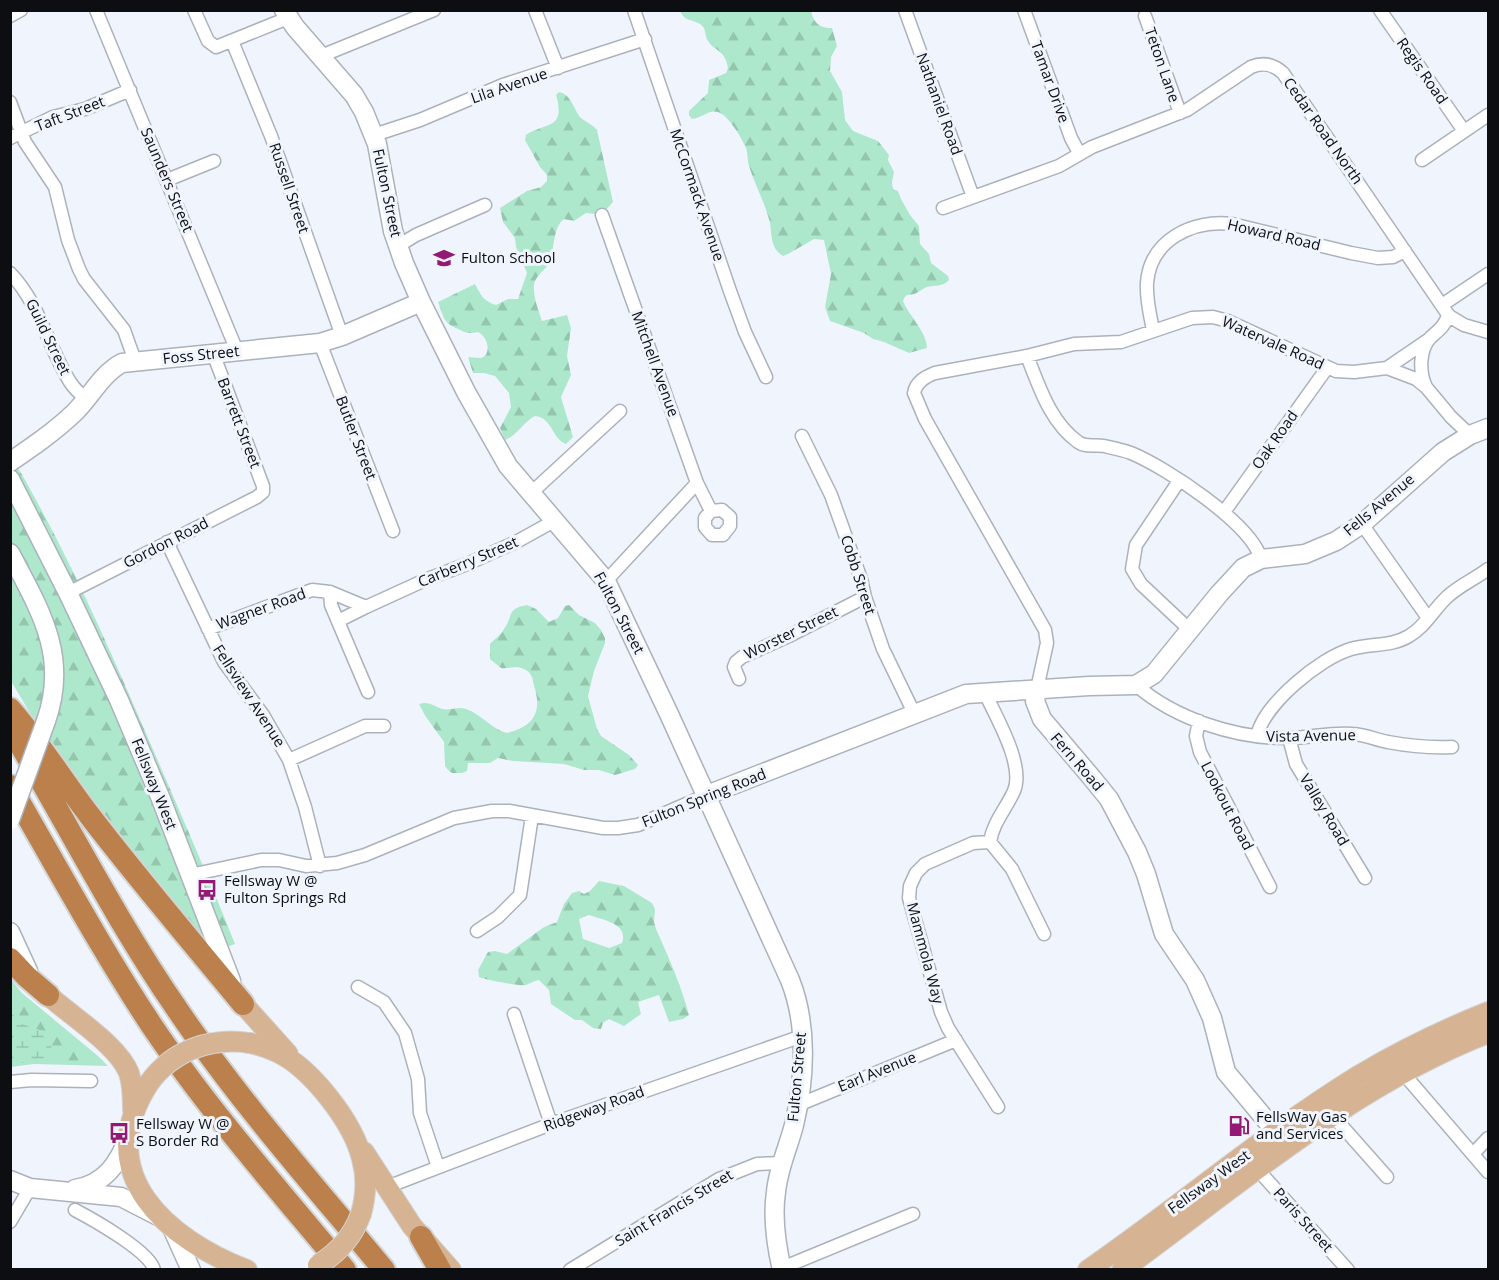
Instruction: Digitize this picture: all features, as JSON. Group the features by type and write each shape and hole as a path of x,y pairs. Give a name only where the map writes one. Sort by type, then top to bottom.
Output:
{"highway":[{"path":"10,709 129,865 243,1004"},
{"path":"10,727 119,918 176,1008 243,1098 384,1269"},
{"path":"10,786 111,960 166,1046 238,1140 345,1269"},
{"path":"10,958 48,995"},
{"path":"421,1237 440,1269"}],"main road":[{"path":"48,995 107,1044 124,1063 132,1088 130,1158 136,1180 147,1201 166,1222 208,1252 248,1269"},
{"name":"Fellsway West","path":"243,1004 311,1078"},
{"name":"Fellsway West","path":"1088,1269 1335,1091 1401,1051 1488,1012"},
{"name":"Fellsway West","path":"1122,1269 1334,1116 1403,1073 1488,1033"},
{"path":"131,1126 140,1098 149,1083 167,1064 192,1049 220,1042 250,1043 270,1049 283,1055 311,1078 330,1100 421,1237 451,1269"},
{"path":"312,1267 344,1244 361,1214 365,1189 363,1162 346,1124"}],"street":[{"path":"10,16 21,10"},
{"name":"Saunders Street","path":"96,10 237,351"},
{"path":"194,10 208,41 211,45 219,46 286,14"},
{"path":"321,56 434,10"},
{"path":"535,10 558,68"},
{"name":"McCormack Avenue","path":"634,10 734,302 766,377"},
{"name":"Nathaniel Road","path":"905,10 973,197"},
{"name":"Tamar Drive","path":"1024,10 1071,138 1079,153"},
{"name":"Regis Road","path":"1380,10 1464,131"},
{"name":"Fulton Street","path":"286,14 359,104 374,135 389,215 398,246 421,302 496,447 514,475 606,581 707,795 790,980 800,1010 802,1036 798,1105 777,1181 774,1206 776,1238 782,1269"},
{"name":"Teton Lane","path":"1145,16 1180,113"},
{"name":"Lila Avenue","path":"374,135 420,120 487,92 645,39"},
{"name":"Russell Street","path":"232,41 271,136 342,336"},
{"name":"Cedar Road North","path":"943,208 1059,166 1092,147 1180,113 1201,102 1253,66 1264,64 1282,73 1325,132 1445,310 1459,323 1488,332"},
{"name":"Taft Street","path":"16,135 53,117 86,109 129,90"},
{"path":"10,102 16,135 55,187 68,240 79,269 84,279 124,330 135,361"},
{"path":"1422,160 1488,115"},
{"path":"167,180 214,161"},
{"path":"398,246 484,205"},
{"name":"Mitchell Avenue","path":"602,215 697,483 711,511"},
{"name":"Howard Road","path":"1153,330 1147,289 1150,267 1162,247 1172,237 1188,228 1219,222 1378,258 1393,257 1405,251"},
{"name":"Guild Street","path":"10,273 23,288 32,304 70,382 86,399"},
{"path":"1426,387 1421,361 1424,348 1429,339 1444,324 1445,310 1488,274"},
{"name":"Foss Street","path":"10,462 64,422 114,368 125,362 320,343 421,302"},
{"name":"Watervale Road","path":"917,384 935,373 1027,356 1074,344 1120,342 1192,318 1221,319 1336,371 1354,372 1387,368 1416,379 1470,435"},
{"name":"Watervale Road","path":"1387,368 1429,339"},
{"name":"Butler Street","path":"320,343 393,531"},
{"name":"Barrett Street","path":"213,353 263,486 263,492"},
{"path":"1027,356 1046,404 1076,440 1082,445 1102,445 1131,453 1179,481 1224,512 1251,539 1261,559"},
{"name":"Oak Road","path":"1224,512 1327,368"},
{"name":"Fern Road","path":"917,384 914,393 925,419 1043,625 1047,643 1035,701 1041,719 1105,794 1137,852 1164,934 1195,980 1212,1018 1226,1072 1276,1132"},
{"path":"530,494 620,411"},
{"name":"Fells Avenue","path":"1136,685 1155,674 1235,576 1252,562 1305,554 1336,541 1362,524 1443,452 1470,435 1488,428"},
{"name":"Cobb Street","path":"802,436 831,495 883,650 914,713"},
{"name":"Fellsway West","path":"10,479 68,593 128,722 161,799 221,959 243,1004"},
{"path":"1179,481 1136,545 1132,569 1141,584 1191,631"},
{"path":"606,581 697,483"},
{"name":"Gordon Road","path":"68,593 263,492"},
{"name":"Carberry Street","path":"366,607 518,542 554,522"},
{"path":"1362,524 1428,618"},
{"name":"Fellsview Avenue","path":"167,543 224,662 263,715 289,760 305,807 320,866"},
{"path":"10,553 42,614 53,650 54,687 46,721 10,820"},
{"path":"1257,736 1264,717 1310,673 1333,657 1358,647 1399,642 1416,631 1453,592 1488,569"},
{"name":"Wagner Road","path":"208,629 312,590 330,592 366,607"},
{"path":"330,592 331,605 368,692"},
{"name":"Worster Street","path":"739,679 734,668 740,658 865,597"},
{"path":"338,621 366,607"},
{"path":"1037,689 1136,685"},
{"name":"Vista Avenue","path":"1136,685 1157,702 1222,730 1257,736 1289,738 1355,734 1387,742 1452,747"},
{"name":"Fulton Spring Road","path":"190,875 261,860 279,860 300,866 320,866 365,855 431,827 475,813 508,811 603,828 638,825 707,795 966,694 1037,689"},
{"path":"984,692 1014,760 1017,774 1015,788 993,829 990,842 1012,869 1044,934"},
{"name":"Lookout Road","path":"1199,721 1196,736 1200,752 1270,887"},
{"path":"289,760 365,726 384,726"},
{"name":"Valley Road","path":"1289,738 1296,764 1365,878"},
{"path":"477,931 498,917 520,894 532,816"},
{"name":"Mammola Way","path":"990,842 973,843 925,864 913,878 909,892 941,1012 998,1107"},
{"path":"10,932 26,967 48,995"},
{"path":"358,987 384,1002 405,1033 418,1079 420,1113 438,1167"},
{"path":"514,1014 551,1124"},
{"name":"Ridgeway Road","path":"387,1187 551,1124 802,1036"},
{"name":"Earl Avenue","path":"798,1105 956,1040"},
{"path":"1403,1073 1488,1172"},
{"path":"10,1082 52,1079 91,1081"},
{"path":"1334,1116 1387,1177"},
{"path":"62,1192 87,1187 107,1174 117,1163 131,1126"},
{"path":"1473,1155 1488,1138"},
{"name":"Saint Francis Street","path":"570,1269 720,1179 757,1164 782,1163"},
{"name":"Paris Street","path":"1258,1170 1348,1269"},
{"path":"10,1179 30,1188 121,1197 136,1203 166,1222 191,1269"},
{"path":"10,1222 30,1188"},
{"path":"75,1210 104,1226 135,1248 149,1260 154,1269"},
{"path":"782,1269 913,1214"}],"green space":[{"path":"680,11 811,11 818,24 832,28 837,46 831,57 830,71 842,92 845,120 853,131 878,141 889,155 888,160 894,172 893,188 898,191 910,215 919,226 920,244 929,254 931,263 948,276 949,280 944,284 927,287 907,295 903,301 921,330 927,348 909,353 830,321 825,307 831,274 824,240 814,239 783,256 776,249 772,241 768,216 749,166 746,148 738,133 718,112 692,119 689,115 689,111 708,93 709,80 726,73 728,68 725,57 708,41 702,26 686,18"},
{"path":"559,92 570,99 581,118 597,130 613,202 606,210 596,214 586,213 574,221 564,219 561,222 556,232 551,258 534,284 542,321 567,315 571,328 567,356 571,375 561,397 573,437 566,444 557,437 545,420 535,416 505,440 500,428 511,407 509,393 495,376 473,373 468,357 485,356 488,346 485,339 478,332 465,332 449,324 438,302 475,284 485,299 496,305 508,299 518,299 527,273 516,247 515,238 503,222 500,208 527,191 541,187 547,181 547,175 525,140 526,135 556,120 558,106 556,95"},
{"path":"10,454 51,527 105,640 235,944 209,954 105,818 33,718 11,681"},
{"path":"527,605 536,609 549,622 558,618 565,606 569,605 579,615 595,623 601,630 605,643 594,671 588,696 601,736 629,755 638,765 635,769 615,775 564,764 498,758 490,763 468,763 467,771 462,773 452,773 445,766 444,742 419,704 428,703 442,709 466,709 507,733 523,727 533,718 537,698 530,673 519,667 501,668 490,659 490,644 503,631 511,613 516,608"},
{"path":"599,881 624,886 652,903 655,909 656,929 689,1015 669,1022 659,995 638,1002 641,1014 624,1026 609,1019 603,1023 601,1029 593,1028 582,1020 575,1020 551,1004 549,990 539,980 523,985 479,977 478,970 488,952 507,954 544,927 557,922 564,904 572,893 579,891 584,894","holes":["589,915 618,927 622,931 622,943 609,948 583,939 579,919"]},
{"path":"10,978 22,993 108,1066 34,1064 11,1067"},
{"path":"10,1008 22,1024 46,1032 55,1057 40,1062 11,1063"}],"place":[{"name":"Fulton School","path":"444,258"},
{"name":"Fellsway W @ Fulton Springs Rd","path":"207,890"},
{"name":"FellsWay Gas and Services","path":"1239,1126"},
{"name":"Fellsway W @ S Border Rd","path":"119,1133"}]}
